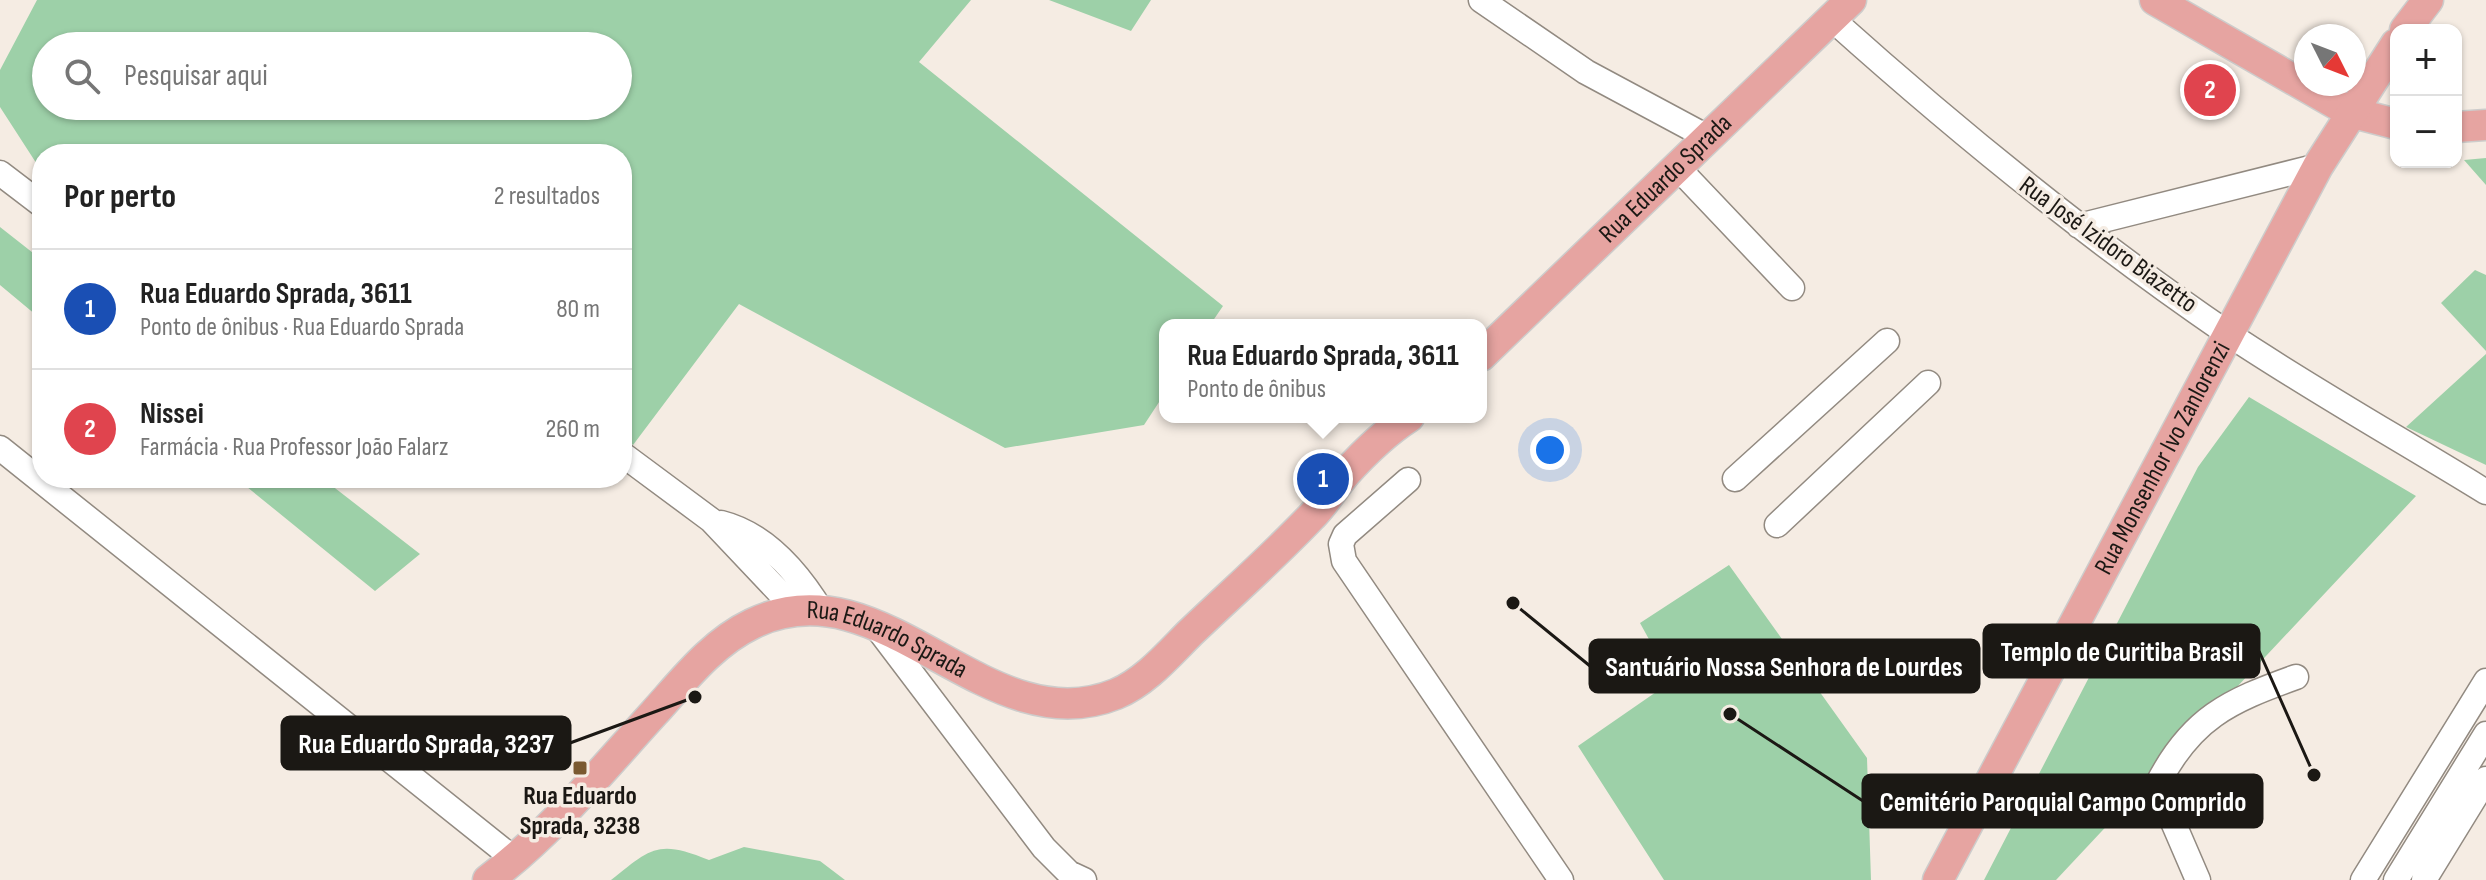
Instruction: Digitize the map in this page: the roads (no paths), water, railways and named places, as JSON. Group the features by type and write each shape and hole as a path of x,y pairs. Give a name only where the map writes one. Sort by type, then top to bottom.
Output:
{"main road":[{"path":"2155,0 2350,112 2390,122"},
{"path":"2410,24 2428,0"},
{"name":"Rua Eduardo Sprada","path":"1487,350 1842,10"},
{"name":"Rua Monsenhor Ivo Zanlorenzi","path":"1938,880 2318,166 2390,53"},
{"path":"2462,127 2486,125"},
{"name":"Rua Eduardo Sprada","path":"488,880 562,812 714,650 752,623 809,612 875,625 1021,697 1068,705 1094,702 1119,693 1162,661 1315,514 1346,473 1402,423"},
{"name":"Rua Eduardo Sprada","path":"1315,514 1356,487 1409,438 1419,423"}],"street":[{"path":"1481,0 1586,72 1709,138"},
{"name":"Rua José Izidoro Biazetto","path":"1842,10 1959,132 2079,226 2229,334 2486,492"},
{"path":"2079,226 2318,166"},
{"path":"1678,168 1792,288"},
{"path":"0,173 32,197"},
{"path":"1735,479 1887,341"},
{"path":"1777,525 1928,383"},
{"path":"0,448 32,474"},
{"path":"632,461 711,520 809,612"},
{"path":"1408,480 1345,535 1341,544 1344,561 1561,880"},
{"path":"50,488 514,859"},
{"path":"875,625 1044,848 1069,873 1084,880"},
{"path":"2198,880 2157,785 2171,758 2212,713 2237,698 2296,677"},
{"path":"2363,880 2486,681"},
{"path":"2396,880 2486,734"},
{"path":"2424,880 2486,779"}],"place":[{"name":"Nissei","path":"2210,90"},
{"name":"Rua Eduardo Sprada, 3611","path":"1323,479"},
{"name":"Santuário Nossa Senhora de Lourdes","path":"1513,603"},
{"name":"Rua Eduardo Sprada, 3237","path":"695,697"},
{"name":"Cemitério Paroquial Campo Comprido","path":"1730,714"},
{"name":"Rua Eduardo Sprada, 3238","path":"580,768"},
{"name":"Templo de Curitiba Brasil","path":"2314,775"}]}
